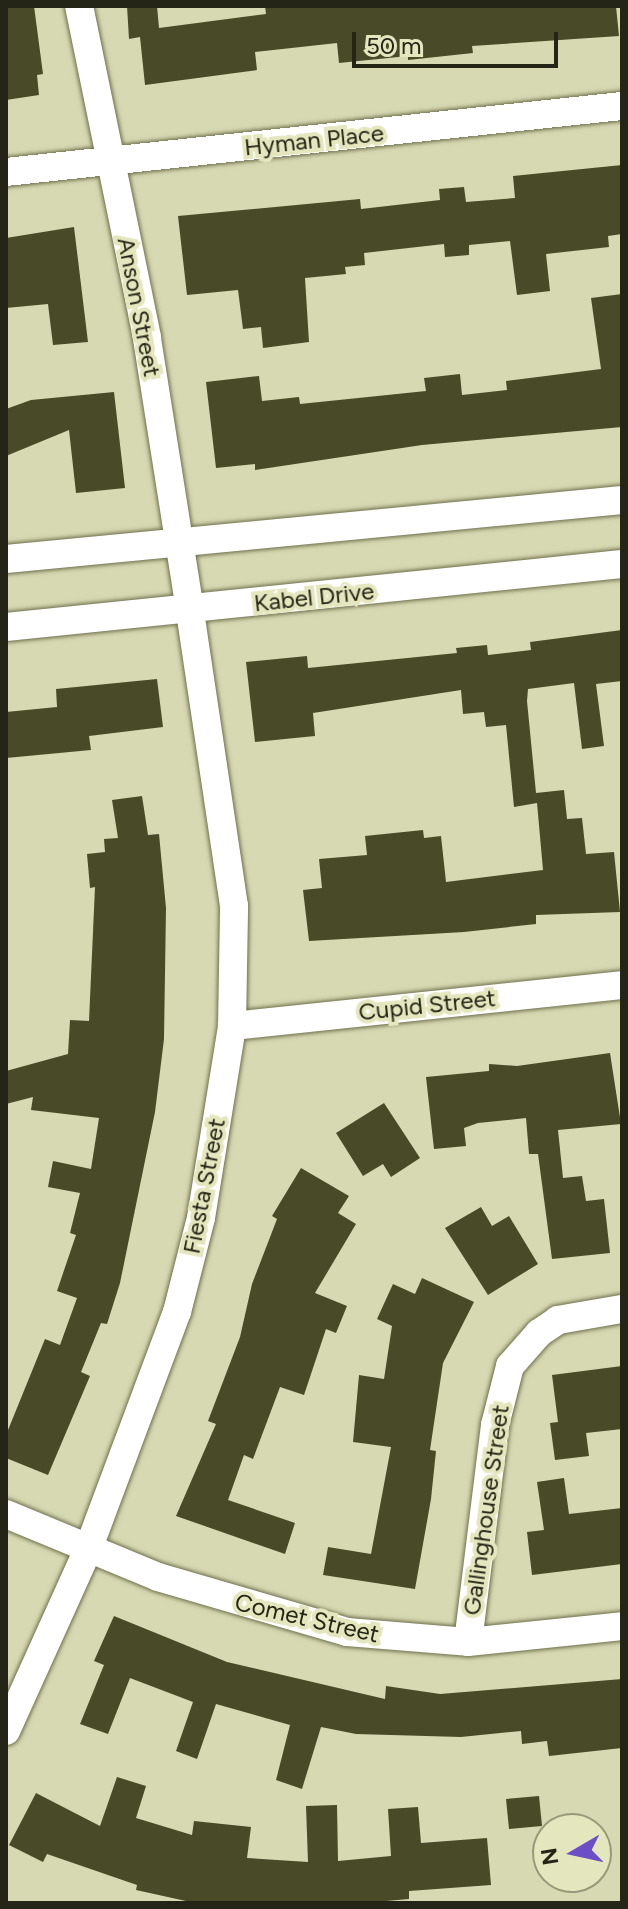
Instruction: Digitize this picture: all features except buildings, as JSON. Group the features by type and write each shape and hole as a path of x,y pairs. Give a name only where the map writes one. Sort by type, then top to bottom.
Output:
{"street":[{"name":"Anson Street","path":"79,6 147,337 190,610"},
{"name":"Hyman Place","path":"6,172 622,106"},
{"path":"6,559 622,500"},
{"name":"Kabel Drive","path":"6,627 622,564"},
{"name":"Fiesta Street","path":"6,1731 89,1547 177,1312 201,1218 232,1026 234,906 190,610"},
{"name":"Cupid Street","path":"232,1026 622,985"},
{"name":"Gallinghouse Street","path":"468,1642 495,1425 510,1366 558,1320 622,1309"},
{"name":"Comet Street","path":"6,1514 158,1577 285,1617 347,1632 468,1642 622,1626"}]}
